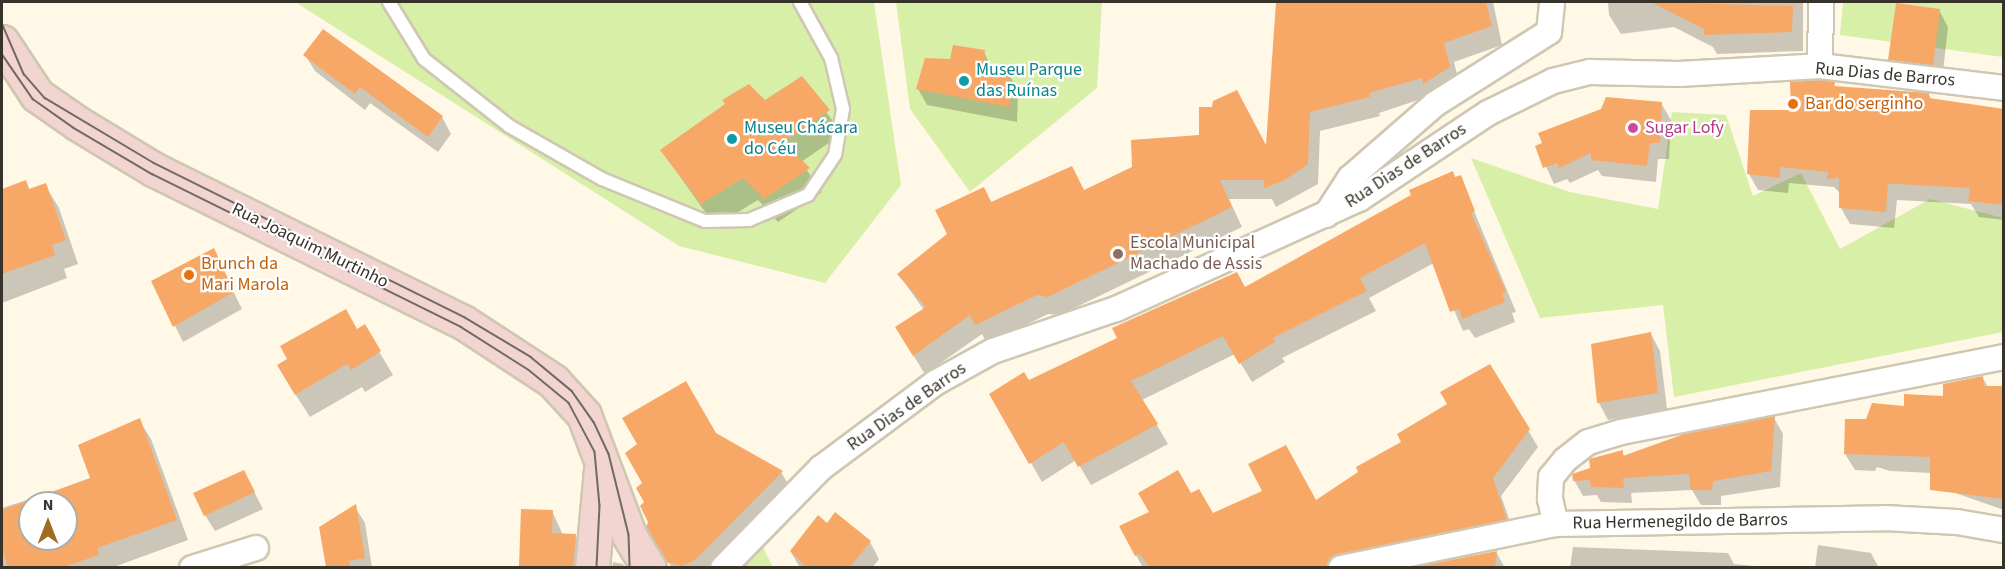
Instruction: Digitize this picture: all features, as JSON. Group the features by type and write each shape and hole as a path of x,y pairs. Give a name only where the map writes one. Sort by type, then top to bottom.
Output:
{"street":[{"path":"1326,215 1350,178 1435,104 1549,32 1552,2"},
{"path":"1820,66 1821,2"},
{"name":"Rua Joaquim Murtinho","path":"2,42 36,95 77,123 155,170 463,322 532,365 573,400 593,434 628,535 649,567"},
{"name":"Rua Dias de Barros","path":"723,567 821,468 935,382 993,351 1116,309 1359,200 1488,113 1570,75 1820,66 2004,88"},
{"name":"Rua Hermenegildo de Barros","path":"2004,357 1621,432 1588,442 1564,460 1551,477 1556,524 1885,518 1957,522 2004,530"},
{"name":"Rua Joaquim Murtinho","path":"592,567 603,463"},
{"path":"1341,567 1556,524"},
{"path":"192,567 256,548"}],"lane":[{"path":"389,2 424,59 509,126 602,179 705,221 749,220 808,195 835,154 843,109 831,58 800,2"}],"green space":[{"path":"295,2 874,2 901,185 825,283 679,246"},
{"path":"896,2 1102,2 1097,88 970,192 910,109"},
{"path":"1843,2 2003,2 2003,57 1840,35"},
{"path":"1672,112 1726,115 1753,196 1801,173 1840,249 1930,199 2003,218 2003,332 1674,397 1663,305 1540,318 1471,158 1570,192 1658,209"},
{"path":"760,542 773,567 733,568"}],"building":[{"path":"1276,2 1486,2 1492,26 1444,43 1450,67 1423,84 1422,78 1369,93 1370,97 1310,112 1308,164 1285,180 1264,188 1264,180 1220,180 1232,207 1048,297 1037,295 975,325 970,315 913,356 895,327 926,307 897,274 947,234 935,210 984,187 991,202 1072,166 1084,190 1132,167 1131,140 1199,135 1199,107 1212,107 1213,101 1237,90 1266,145"},
{"path":"1651,2 1793,6 1792,32 1704,35 1704,29"},
{"path":"1896,3 1940,9 1933,65 1888,60"},
{"path":"323,29 443,116 428,137 360,87 355,94 303,55"},
{"name":"Museu Parque das Ruínas","path":"953,45 985,50 984,67 1010,73 1009,107 916,89 925,58 950,59"},
{"name":"Museu Chácara do Céu","path":"802,76 830,110 783,142 810,168 764,199 743,178 701,204 660,150 725,104 722,100 749,84 765,100"},
{"path":"1820,80 1835,82 1834,86 1929,93 1929,98 2004,109 2004,205 1968,201 1970,188 1888,184 1886,212 1839,208 1839,178 1827,179 1828,172 1780,167 1780,178 1747,174 1750,110 1791,110 1790,82"},
{"path":"1606,97 1662,102 1660,143 1650,143 1647,166 1591,160 1591,153 1559,168 1557,163 1543,168 1535,146 1542,143 1538,133 1601,109"},
{"path":"1453,171 1455,177 1461,175 1475,211 1471,213 1506,292 1502,293 1505,302 1462,319 1459,309 1450,312 1425,243 1360,278 1367,291 1273,338 1275,342 1239,364 1223,336 1131,381 1158,424 1078,467 1064,442 1029,464 989,394 1024,372 1029,380 1117,338 1112,328 1237,272 1245,287 1411,195 1409,190"},
{"path":"26,180 29,189 46,183 66,240 52,245 55,255 2,274 2,189"},
{"path":"214,248 234,292 173,327 151,281"},
{"path":"346,309 357,329 365,324 381,351 351,370 347,364 295,395 277,365 287,359 280,346"},
{"path":"1651,332 1658,393 1597,403 1591,344"},
{"path":"1490,364 1530,429 1493,478 1507,520 1338,554 1331,558 1327,567 1149,567 1140,554 1135,556 1119,526 1149,512 1138,493 1178,470 1191,493 1199,489 1213,513 1262,491 1248,464 1286,445 1316,500 1358,472 1356,467 1401,442 1397,434 1447,404 1440,392"},
{"path":"1983,376 1984,386 2004,386 2004,499 1930,490 1930,457 1844,454 1845,419 1866,419 1872,403 1904,406 1904,394 1943,396 1943,384"},
{"path":"686,381 716,433 783,471 695,560 682,566 666,562 646,527 648,522 640,506 644,502 636,488 642,483 625,453 637,444 622,418"},
{"path":"1775,416 1771,471 1713,481 1712,490 1691,490 1689,474 1623,478 1624,488 1591,487 1590,480 1573,481 1572,474 1590,468 1589,459 1623,450 1623,456 1684,434"},
{"path":"140,418 177,520 97,548 99,555 64,567 8,567 2,548 2,510 18,504 18,551 78,551 78,491 54,491 90,478 78,445"},
{"path":"244,470 255,492 204,516 193,493"},
{"path":"356,504 365,558 349,561 350,567 326,567 319,527"},
{"path":"521,509 553,510 552,533 576,534 573,567 519,566"},
{"path":"835,512 871,541 850,567 806,567 790,551 818,515 827,523"},
{"path":"1497,551 1495,567 1415,567"}],"tram line":[{"path":"2,23 24,74 45,98 154,163 464,317 531,357 572,391 594,422 609,454 629,535 630,568"},
{"path":"2,54 33,99 74,128 152,174 461,327 529,370 569,403 595,452 600,506 597,568"}],"place":[{"name":"Museu Parque das Ruínas","path":"964,81"},
{"name":"Bar do serginho","path":"1793,104"},
{"name":"Sugar Lofy","path":"1633,128"},
{"name":"Museu Chácara do Céu","path":"732,139"},
{"name":"Escola Municipal Machado de Assis","path":"1118,254"},
{"name":"Brunch da Mari Marola","path":"189,275"}]}
